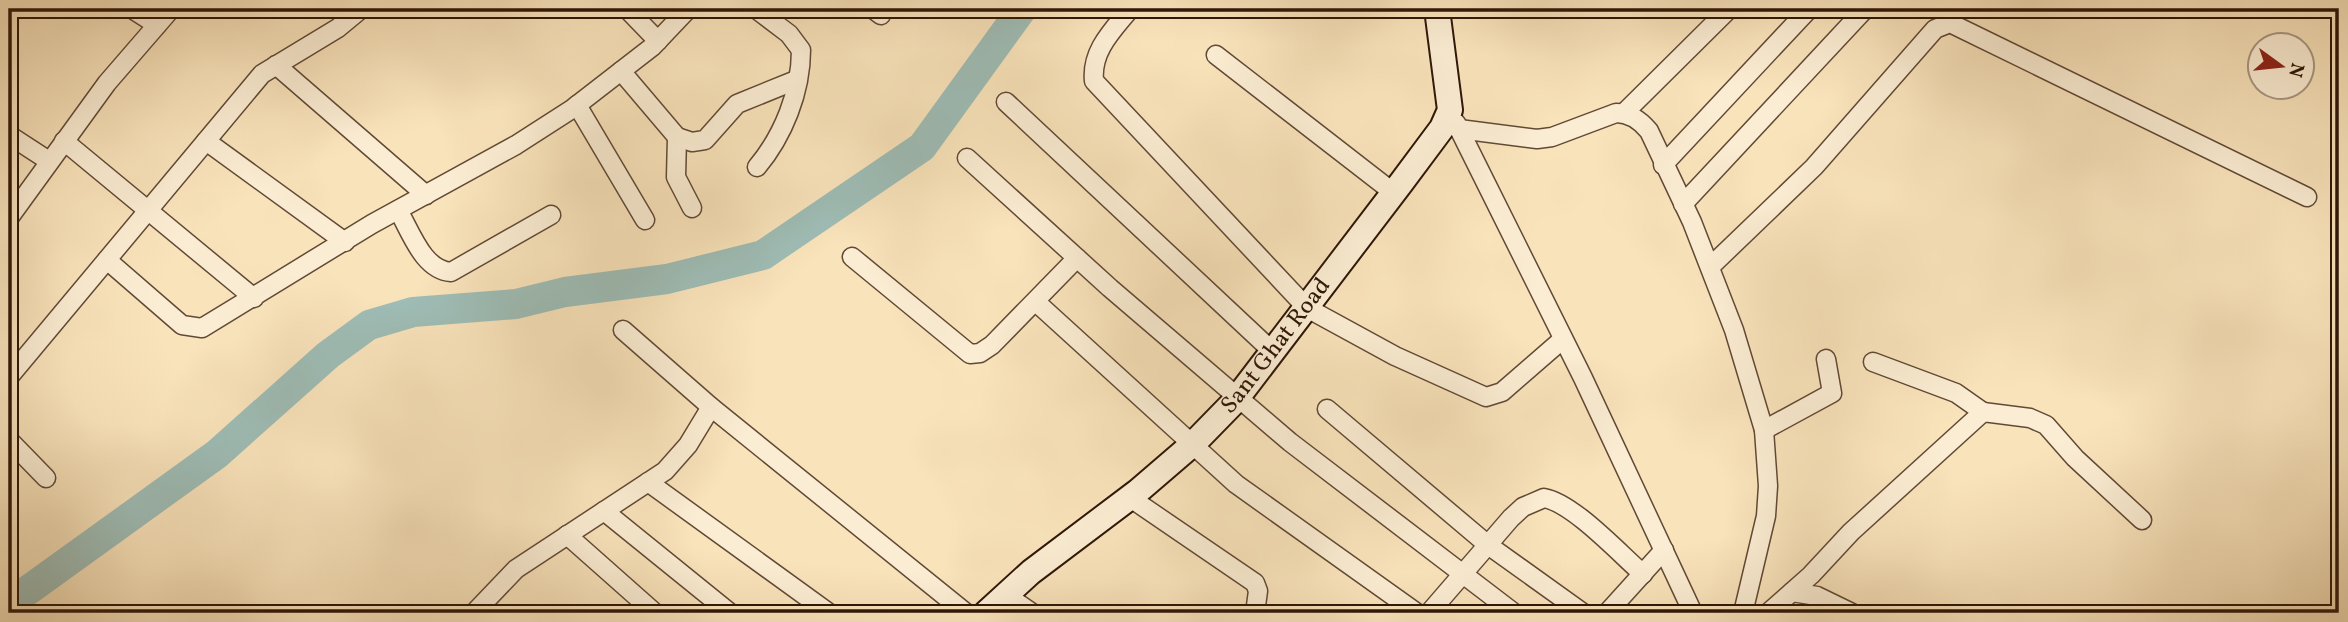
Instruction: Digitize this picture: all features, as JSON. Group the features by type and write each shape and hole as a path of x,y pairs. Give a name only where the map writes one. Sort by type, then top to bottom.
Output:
{"street":[{"path":"132,9 157,25"},
{"path":"9,218 107,83 172,9"},
{"path":"9,377 255,81 361,9"},
{"path":"627,9 658,41"},
{"path":"107,260 174,318 195,329 217,321 398,210 516,145 577,106 658,41 688,9"},
{"path":"756,9 789,34 802,50 784,127 774,147 757,167"},
{"path":"1130,9 1104,41 1096,56 1094,81 1307,307 1395,356 1486,397 1502,391 1563,339"},
{"path":"1437,9 1455,119 1693,613"},
{"path":"1624,113 1729,9"},
{"path":"1663,165 1809,9"},
{"path":"1683,204 1865,9"},
{"path":"1710,267 1814,167 1935,29 1950,23 2307,197"},
{"path":"1216,55 1394,193"},
{"path":"276,65 426,194"},
{"path":"621,71 677,137 692,142 705,140 737,103 796,80"},
{"path":"1006,102 1272,351"},
{"path":"577,106 645,220"},
{"path":"1455,119 1538,139 1552,137 1616,113 1624,113 1642,122 1649,131 1710,267 1734,330 1764,430 1768,486 1766,516 1743,613"},
{"name":"Sant Ghat Road","path":"986,613 1194,443 1237,397 1442,128 1455,119"},
{"path":"9,135 49,161"},
{"path":"677,137 676,177 692,208"},
{"path":"65,141 254,298"},
{"path":"206,141 345,242"},
{"path":"967,158 1077,258 1290,442 1514,613"},
{"path":"398,210 428,260 435,268 451,272 551,215"},
{"path":"852,257 970,354 980,353 992,345 1077,258"},
{"path":"1036,302 1236,484 1416,613"},
{"path":"623,330 711,407 966,613"},
{"path":"1764,430 1832,393 1826,359"},
{"path":"1873,362 1956,393 1983,412 2030,418 2046,425 2075,457 2142,520"},
{"path":"474,613 516,569 648,482 679,458 711,407"},
{"path":"1327,409 1404,471 1488,545 1583,613"},
{"path":"1772,612 1851,532 1983,412"},
{"path":"9,440 46,478"},
{"path":"648,482 829,613"},
{"path":"1129,497 1255,583 1255,613"},
{"path":"1429,613 1523,507 1544,498 1551,499 1586,525 1643,574"},
{"path":"604,510 730,613"},
{"path":"567,535 655,613"},
{"path":"1606,613 1664,550"},
{"path":"1792,592 1817,596 1852,613"},
{"path":"1006,595 1032,613"}],"waterway":[{"path":"9,604 217,454 328,355 369,325 413,312 516,304 565,292 667,279 763,255 922,147 1022,9"}]}
